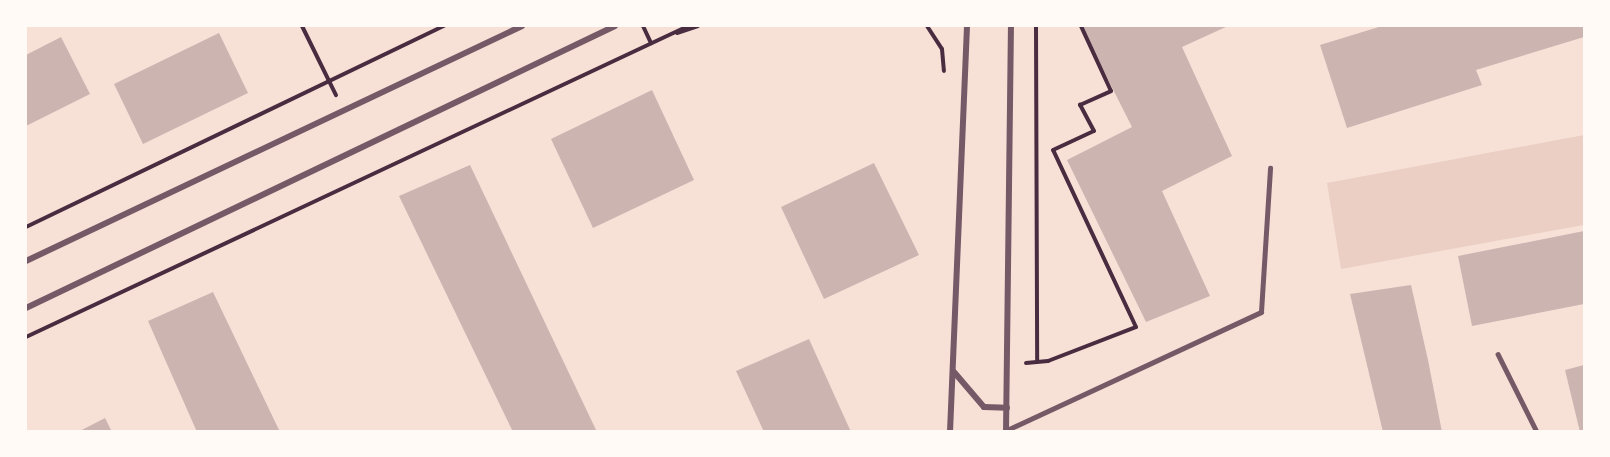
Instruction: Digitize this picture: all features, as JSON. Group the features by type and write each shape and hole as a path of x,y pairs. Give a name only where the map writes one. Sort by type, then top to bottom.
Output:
{"street":[{"path":"26,261 522,26"},
{"path":"26,308 615,26"},
{"path":"950,432 967,26"},
{"path":"1005,431 1008,363 1011,26"},
{"path":"954,372 984,407 1007,408"}],"lane":[{"path":"1005,431 1261,312 1270,168"},
{"path":"1498,354 1537,432"}],"path":[{"path":"26,227 444,26"},
{"path":"643,26 651,43"},
{"path":"26,337 688,26"},
{"path":"651,43 698,26"},
{"path":"927,26 942,49 944,76"},
{"path":"1036,26 1036,362"},
{"path":"1008,363 1036,362 1136,327 1053,150 1094,131 1080,105 1110,91 1081,26"}],"shaded area":[{"path":"1584,135 1584,225 1341,269 1327,183"}],"building":[{"path":"1081,26 1228,26 1182,47 1232,156 1162,191 1210,296 1146,322 1067,160 1132,127"},
{"path":"1382,26 1584,26 1584,37 1476,70 1482,85 1347,128 1320,45"},
{"path":"219,33 248,93 143,144 114,84"},
{"path":"61,37 90,94 26,126 26,55"},
{"path":"652,90 694,180 593,228 551,139"},
{"path":"874,163 919,255 824,299 781,207"},
{"path":"470,165 597,432 513,432 399,196"},
{"path":"1584,231 1584,304 1472,326 1458,256"},
{"path":"1411,285 1442,432 1383,432 1350,294"},
{"path":"213,292 280,432 197,432 148,321"},
{"path":"809,339 851,432 764,432 736,371"},
{"path":"1584,365 1584,432 1580,432 1565,370"},
{"path":"105,418 112,432 78,432"}]}
